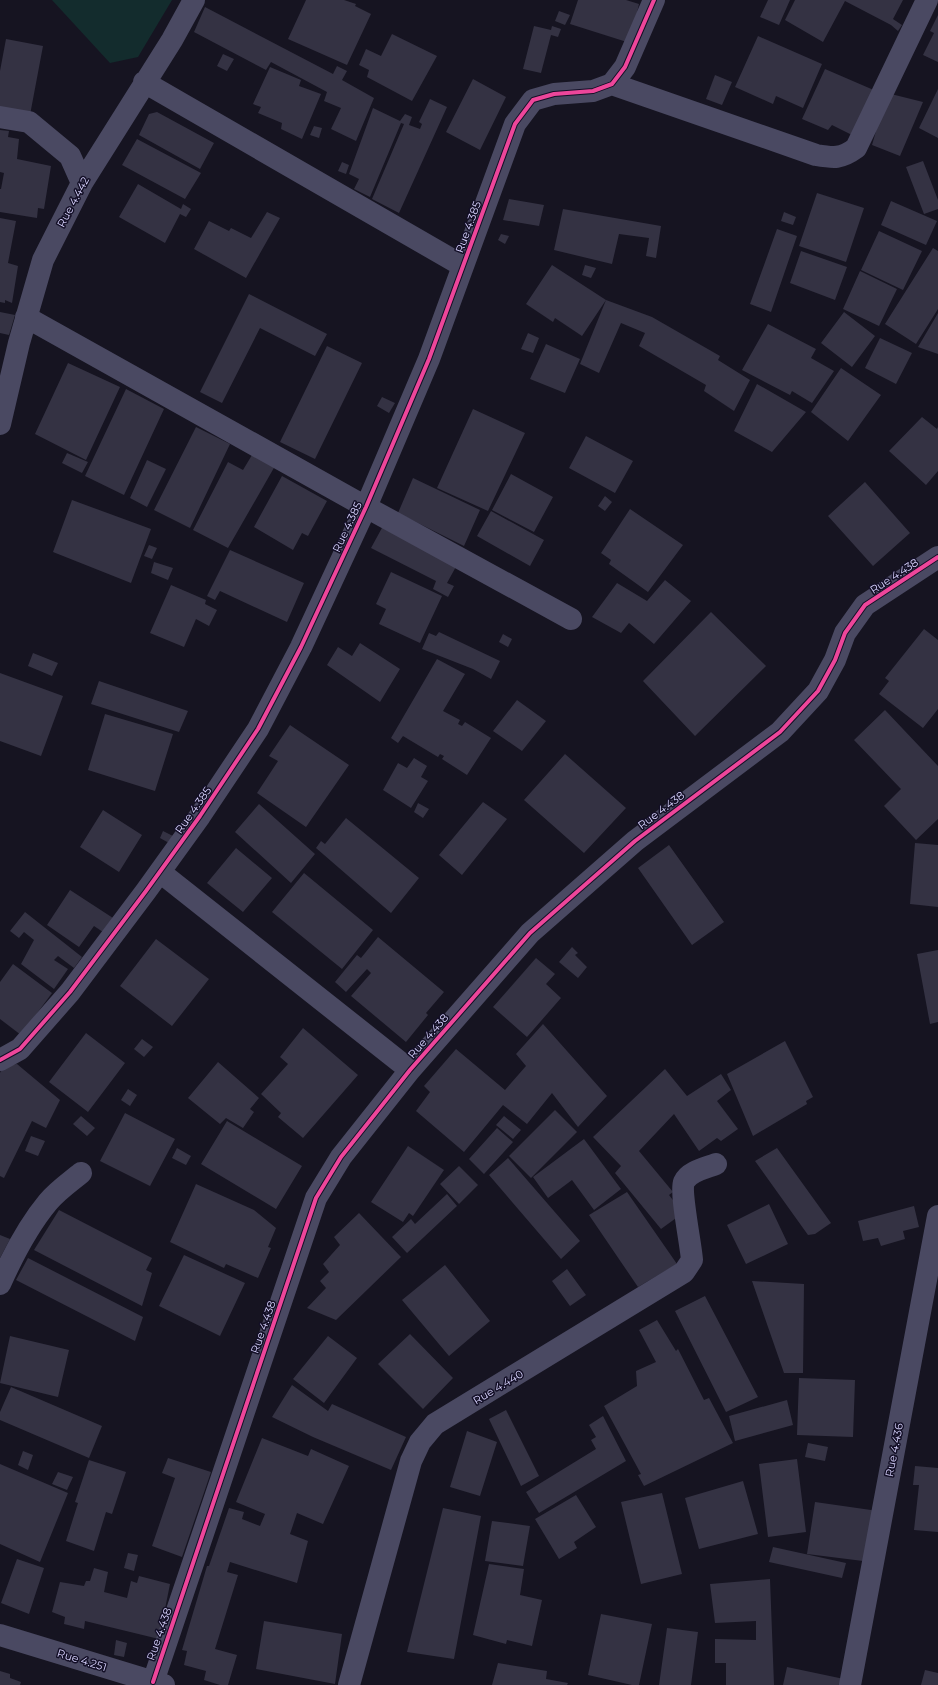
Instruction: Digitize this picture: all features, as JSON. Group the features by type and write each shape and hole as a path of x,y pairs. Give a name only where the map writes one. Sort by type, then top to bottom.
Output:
{"street":[{"name":"Rue 4.442","path":"0,420 26,317 43,260 82,183 144,82 172,40 194,0"},
{"path":"654,0 625,67 612,84 816,155 834,158 846,155 856,148 927,0"},
{"path":"144,82 463,266"},
{"name":"Rue 4.385","path":"0,1060 20,1049 70,992 160,872 200,816 258,729 301,647 366,507 429,359 516,124 533,100 554,94 593,91 612,84"},
{"path":"0,116 29,122 70,156 82,183"},
{"path":"26,317 366,507 572,619"},
{"name":"Rue 4.438","path":"158,1683 316,1198 341,1157 410,1070 530,933 635,841 780,732 818,691 835,660 845,633 865,605 938,557"},
{"path":"160,872 410,1070"},
{"name":"Rue 4.440","path":"349,1685 411,1461 420,1442 435,1424 684,1272 692,1260 683,1200 684,1183 692,1174 716,1164"},
{"path":"0,1284 9,1263 26,1232 49,1201 80,1173"},
{"name":"Rue 4.436","path":"850,1685 938,1216"},
{"name":"Rue 4.251","path":"0,1635 158,1683"}],"green space":[{"path":"52,0 172,0 138,57 110,63"}],"building":[{"path":"306,0 344,0 356,4 355,6 371,14 347,65 288,39"},
{"path":"578,0 626,0 639,4 630,43 570,24"},
{"path":"768,0 790,0 779,25 760,17"},
{"path":"795,0 903,0 893,19 902,25 898,31 891,25 845,1 823,42 785,20"},
{"path":"205,7 333,74 337,66 347,71 342,80 374,98 356,141 331,129 341,108 324,101 327,92 271,62 266,70 194,32"},
{"path":"559,11 570,15 565,25 555,21"},
{"path":"938,15 938,62 923,55 934,33 930,31"},
{"path":"534,26 551,30 552,26 561,29 558,37 551,35 541,73 523,69"},
{"path":"392,34 437,56 412,101 367,77 369,70 359,65 366,49 381,56"},
{"path":"758,36 822,64 803,108 776,96 773,104 735,87"},
{"path":"6,39 43,46 30,115 0,110 0,71"},
{"path":"223,54 234,59 227,71 217,66"},
{"path":"270,67 301,80 299,86 321,94 302,139 281,129 282,123 258,113 261,107 253,104"},
{"path":"825,69 876,91 856,137 832,125 828,130 802,119"},
{"path":"715,75 732,82 722,105 706,99"},
{"path":"473,79 506,97 480,150 446,132"},
{"path":"938,89 938,138 919,128"},
{"path":"887,93 923,102 900,156 872,145"},
{"path":"430,99 447,107 399,213 372,199 404,124 401,123 370,197 354,189 359,179 349,174 373,108 400,121 405,114 412,117 409,125 420,129 422,124 419,122"},
{"path":"157,112 214,143 200,169 139,135 149,114"},
{"path":"314,126 322,128 319,138 310,135"},
{"path":"0,130 9,131 8,137 19,139 17,159 51,166 44,209 38,208 37,218 0,212 0,189 4,173 0,172"},
{"path":"137,139 201,173 185,199 122,165"},
{"path":"923,161 938,200 938,209 924,214 906,167"},
{"path":"342,162 349,165 346,174 338,171"},
{"path":"138,184 181,209 183,204 191,209 186,217 180,214 165,243 119,217"},
{"path":"817,193 864,208 846,262 799,246"},
{"path":"509,199 544,205 539,226 503,220"},
{"path":"891,201 937,221 926,245 881,225"},
{"path":"563,209 661,226 656,258 646,256 649,238 619,234 612,264 554,250"},
{"path":"267,212 280,218 246,278 194,249 209,221 229,231 231,228 251,238"},
{"path":"784,212 796,217 793,225 781,221"},
{"path":"0,218 16,221 8,263 18,266 12,303 5,300 5,303 0,302"},
{"path":"777,229 797,236 771,312 750,304"},
{"path":"879,231 922,251 903,290 861,270"},
{"path":"501,234 509,236 505,244 498,240"},
{"path":"933,248 938,251 938,309 916,344 885,324"},
{"path":"801,251 847,267 835,300 790,283"},
{"path":"552,265 606,300 582,336 555,318 553,322 526,304"},
{"path":"585,265 596,268 591,278 582,275"},
{"path":"860,271 897,289 879,326 843,309"},
{"path":"249,294 327,334 315,356 260,328 222,403 200,392"},
{"path":"606,300 652,317 720,356 718,360 750,380 734,411 704,391 706,385 639,346 645,333 621,323 599,373 580,364"},
{"path":"0,312 15,315 9,335 0,333"},
{"path":"844,312 875,336 852,367 821,343"},
{"path":"938,313 938,354 918,347"},
{"path":"768,324 816,349 811,358 834,371 812,403 792,391 790,395 742,370"},
{"path":"528,333 539,338 533,353 521,349"},
{"path":"880,338 912,353 896,384 865,368"},
{"path":"546,344 580,359 565,393 530,379"},
{"path":"327,346 362,363 315,459 280,442"},
{"path":"68,363 120,387 86,460 35,434"},
{"path":"841,368 881,395 848,441 811,412"},
{"path":"757,384 806,412 772,452 734,431"},
{"path":"126,389 164,409 124,495 85,476"},
{"path":"382,397 395,403 389,413 377,406"},
{"path":"473,409 525,433 488,511 437,488"},
{"path":"922,417 937,429 938,427 938,471 926,485 889,451"},
{"path":"196,427 230,444 190,528 154,510"},
{"path":"586,436 633,461 615,493 569,468"},
{"path":"67,453 88,462 82,473 62,463"},
{"path":"252,455 275,466 228,548 193,530 228,462 243,470"},
{"path":"147,460 166,469 147,507 130,498"},
{"path":"511,474 553,497 534,532 492,510"},
{"path":"282,476 327,501 308,536 302,533 293,550 254,527"},
{"path":"413,478 480,510 464,546 398,513"},
{"path":"865,482 910,533 873,566 828,516"},
{"path":"605,496 612,502 605,511 598,506"},
{"path":"72,500 151,529 131,583 53,552"},
{"path":"630,509 683,545 648,592 609,564 611,560 601,553"},
{"path":"491,511 544,540 530,566 477,536"},
{"path":"383,526 458,563 447,583 454,586 448,597 433,589 436,581 371,548"},
{"path":"149,545 157,548 152,559 144,556"},
{"path":"230,550 304,583 287,622 220,591 215,600 207,596"},
{"path":"154,562 173,568 168,580 151,573"},
{"path":"391,572 442,596 420,643 379,624 386,609 376,604"},
{"path":"665,580 691,601 654,644 629,623 621,633 592,617 617,583 647,601"},
{"path":"171,585 206,600 205,604 217,610 209,626 196,619 184,647 150,633"},
{"path":"711,612 766,666 695,736 643,681"},
{"path":"924,629 938,640 938,709 923,728 879,694 889,681 885,678"},
{"path":"439,632 500,661 491,679 473,669 422,649 429,633 436,636"},
{"path":"503,634 512,639 508,647 499,642"},
{"path":"360,643 400,669 380,702 327,665 338,647 352,656"},
{"path":"33,653 58,663 52,676 28,666"},
{"path":"437,659 465,674 443,711 460,720 458,724 462,726 465,722 491,738 467,775 442,759 444,756 440,754 438,757 403,736 398,743 391,738"},
{"path":"0,673 63,696 41,756 0,741"},
{"path":"99,681 188,711 179,732 91,704"},
{"path":"517,700 546,721 522,751 493,731"},
{"path":"885,710 938,766 938,819 916,840 884,806 901,789 854,740"},
{"path":"105,714 173,734 155,791 88,770"},
{"path":"290,725 349,765 306,827 257,793 278,761 269,756"},
{"path":"565,754 626,808 584,853 524,800"},
{"path":"414,758 427,766 421,777 428,781 411,808 383,790 398,763 407,768"},
{"path":"483,802 507,819 462,875 439,855"},
{"path":"418,803 429,809 423,818 414,812"},
{"path":"259,804 315,854 291,883 235,832"},
{"path":"103,810 142,835 119,872 80,847"},
{"path":"346,818 419,878 391,913 316,848 321,841 325,844"},
{"path":"163,831 173,836 169,843 160,838"},
{"path":"915,843 938,845 938,907 910,904"},
{"path":"669,845 724,922 692,945 638,868"},
{"path":"236,848 272,878 243,912 207,883"},
{"path":"304,873 373,930 342,969 272,912"},
{"path":"70,890 113,918 103,932 94,926 79,947 47,925"},
{"path":"25,912 82,957 74,968 58,956 54,960 68,969 54,989 21,964 34,940 24,932 19,938 10,931"},
{"path":"378,937 444,992 426,1013 428,1015 406,1042 351,996 371,973 367,969 346,992 335,982 357,955 361,958"},
{"path":"156,939 209,979 172,1026 120,986"},
{"path":"572,947 578,953 575,955 587,967 578,978 559,962"},
{"path":"938,950 938,1022 930,1024 917,954"},
{"path":"536,958 555,974 546,984 561,998 527,1037 493,1007"},
{"path":"13,964 52,993 21,1035 0,1019 0,982"},
{"path":"543,1024 607,1096 578,1127 552,1093 527,1124 503,1105 464,1152 416,1111 430,1092 424,1086 456,1049 505,1090 526,1066 516,1054"},
{"path":"303,1028 358,1075 303,1138 278,1117 281,1113 261,1094 288,1064 280,1057"},
{"path":"86,1033 125,1063 88,1112 49,1082"},
{"path":"142,1039 153,1047 144,1057 134,1049"},
{"path":"785,1041 813,1097 806,1101 807,1104 753,1136 727,1074"},
{"path":"218,1062 259,1098 250,1109 254,1112 243,1128 226,1118 220,1124 188,1098"},
{"path":"17,1064 60,1100 46,1128 32,1121 4,1178 0,1176 0,1073 3,1066"},
{"path":"665,1069 687,1096 721,1074 731,1090 717,1101 738,1129 721,1141 717,1138 699,1151 674,1114 639,1151 673,1192 669,1195 683,1213 661,1229 615,1173 621,1166 593,1137"},
{"path":"128,1089 137,1095 130,1106 121,1100"},
{"path":"555,1110 577,1132 531,1178 509,1156"},
{"path":"125,1113 175,1139 150,1186 100,1161"},
{"path":"81,1116 95,1128 87,1136 73,1124"},
{"path":"504,1116 521,1130 513,1139 496,1125"},
{"path":"227,1121 302,1166 276,1209 201,1164"},
{"path":"497,1128 513,1142 484,1174 469,1159"},
{"path":"31,1136 45,1141 38,1156 25,1151"},
{"path":"584,1139 621,1189 594,1210 572,1180 548,1198 533,1177"},
{"path":"408,1146 444,1170 413,1216 409,1213 403,1222 371,1202"},
{"path":"177,1148 191,1156 186,1165 172,1158"},
{"path":"777,1148 831,1223 815,1234 808,1235 755,1161"},
{"path":"508,1158 580,1241 561,1259 489,1175"},
{"path":"459,1166 478,1185 459,1204 440,1184"},
{"path":"196,1184 254,1210 276,1228 268,1247 271,1248 258,1278 226,1264 224,1268 170,1242"},
{"path":"627,1192 677,1264 638,1287 589,1215"},
{"path":"447,1194 457,1206 407,1253 392,1237 411,1219 415,1224"},
{"path":"769,1204 788,1244 746,1264 727,1225"},
{"path":"914,1206 919,1227 903,1231 905,1239 881,1246 878,1238 863,1241 858,1221"},
{"path":"59,1210 152,1258 146,1270 152,1273 142,1306 34,1250"},
{"path":"359,1213 401,1257 336,1320 307,1308 326,1288 320,1281 329,1272 323,1264 340,1245 334,1237"},
{"path":"0,1235 10,1239 0,1258"},
{"path":"184,1255 245,1283 220,1336 159,1306"},
{"path":"28,1258 143,1317 135,1341 16,1280"},
{"path":"445,1265 490,1321 449,1356 402,1300"},
{"path":"567,1269 586,1295 570,1306 552,1281"},
{"path":"752,1281 804,1284 803,1373 784,1373"},
{"path":"705,1296 758,1397 726,1412 675,1311"},
{"path":"657,1320 676,1351 678,1349 704,1400 709,1398 733,1443 644,1486 638,1475 641,1474 604,1406 637,1386 636,1371 656,1362 639,1330"},
{"path":"410,1334 453,1378 423,1409 378,1364"},
{"path":"10,1336 69,1350 58,1397 0,1383"},
{"path":"328,1336 357,1358 324,1403 293,1379"},
{"path":"799,1378 855,1380 853,1437 797,1435"},
{"path":"292,1385 328,1411 332,1404 406,1437 391,1470 313,1437 272,1417"},
{"path":"11,1387 102,1426 89,1458 0,1420 0,1412"},
{"path":"787,1400 793,1425 735,1441 729,1416"},
{"path":"506,1410 539,1476 521,1486 489,1419"},
{"path":"603,1416 626,1461 539,1513 526,1492 596,1449 591,1440 596,1437 589,1425"},
{"path":"467,1431 497,1442 480,1496 450,1487"},
{"path":"262,1438 308,1456 311,1449 349,1466 323,1524 297,1513 290,1534 308,1541 297,1583 230,1562 227,1572 238,1575 215,1649 237,1655 228,1685 220,1685 204,1680 206,1671 184,1665 187,1651 182,1650 207,1566 209,1566 229,1508 244,1512 242,1519 260,1526 265,1514 236,1502"},
{"path":"808,1443 828,1447 825,1461 805,1457"},
{"path":"23,1451 33,1455 28,1470 18,1465"},
{"path":"168,1458 211,1472 182,1557 152,1546 175,1478 162,1473"},
{"path":"797,1459 806,1532 768,1537 759,1464"},
{"path":"89,1460 126,1472 112,1514 106,1512 94,1551 66,1541 78,1503 75,1502"},
{"path":"0,1464 68,1493 40,1562 0,1544"},
{"path":"915,1466 938,1468 938,1532 914,1530 919,1485 913,1485"},
{"path":"58,1472 73,1477 67,1490 52,1484"},
{"path":"743,1481 758,1534 699,1549 685,1498"},
{"path":"662,1493 682,1574 641,1584 621,1502"},
{"path":"576,1495 596,1527 574,1542 577,1548 559,1559 535,1519"},
{"path":"815,1502 878,1511 871,1562 807,1554"},
{"path":"443,1508 481,1516 454,1659 407,1652"},
{"path":"492,1521 530,1526 523,1566 485,1561"},
{"path":"773,1547 846,1563 842,1578 769,1562"},
{"path":"128,1553 138,1555 134,1571 124,1568"},
{"path":"17,1559 44,1568 29,1614 1,1603"},
{"path":"489,1564 524,1569 520,1595 542,1600 532,1646 507,1640 506,1644 473,1635"},
{"path":"94,1568 108,1572 104,1592 127,1598 131,1581 137,1583 139,1576 170,1584 159,1639 85,1621 84,1629 64,1624 65,1617 52,1612 60,1582 84,1586 86,1581 90,1581"},
{"path":"770,1579 774,1685 726,1685 726,1663 715,1663 715,1639 756,1640 756,1621 715,1623 710,1584"},
{"path":"601,1614 652,1624 639,1685 632,1685 588,1675"},
{"path":"264,1621 342,1634 335,1684 256,1669"},
{"path":"667,1628 698,1632 691,1685 659,1685"},
{"path":"116,1640 127,1643 124,1657 114,1655"},
{"path":"498,1663 547,1671 546,1679 568,1683 567,1685 492,1685"},
{"path":"787,1667 844,1679 843,1685 783,1685"},
{"path":"925,1670 938,1673 938,1685 921,1685"},
{"path":"0,1671 10,1674 10,1678 21,1682 20,1685 0,1685"}],"cycle path":[{"path":"0,1060 20,1049 70,992 200,816 258,729 301,647 366,507 429,359 515,124 533,100 554,94 593,91 612,84 625,67 654,0"},
{"path":"153,1682 316,1198 341,1157 410,1070 530,933 635,841 780,732 818,691 835,660 845,633 865,605 938,557"}]}
